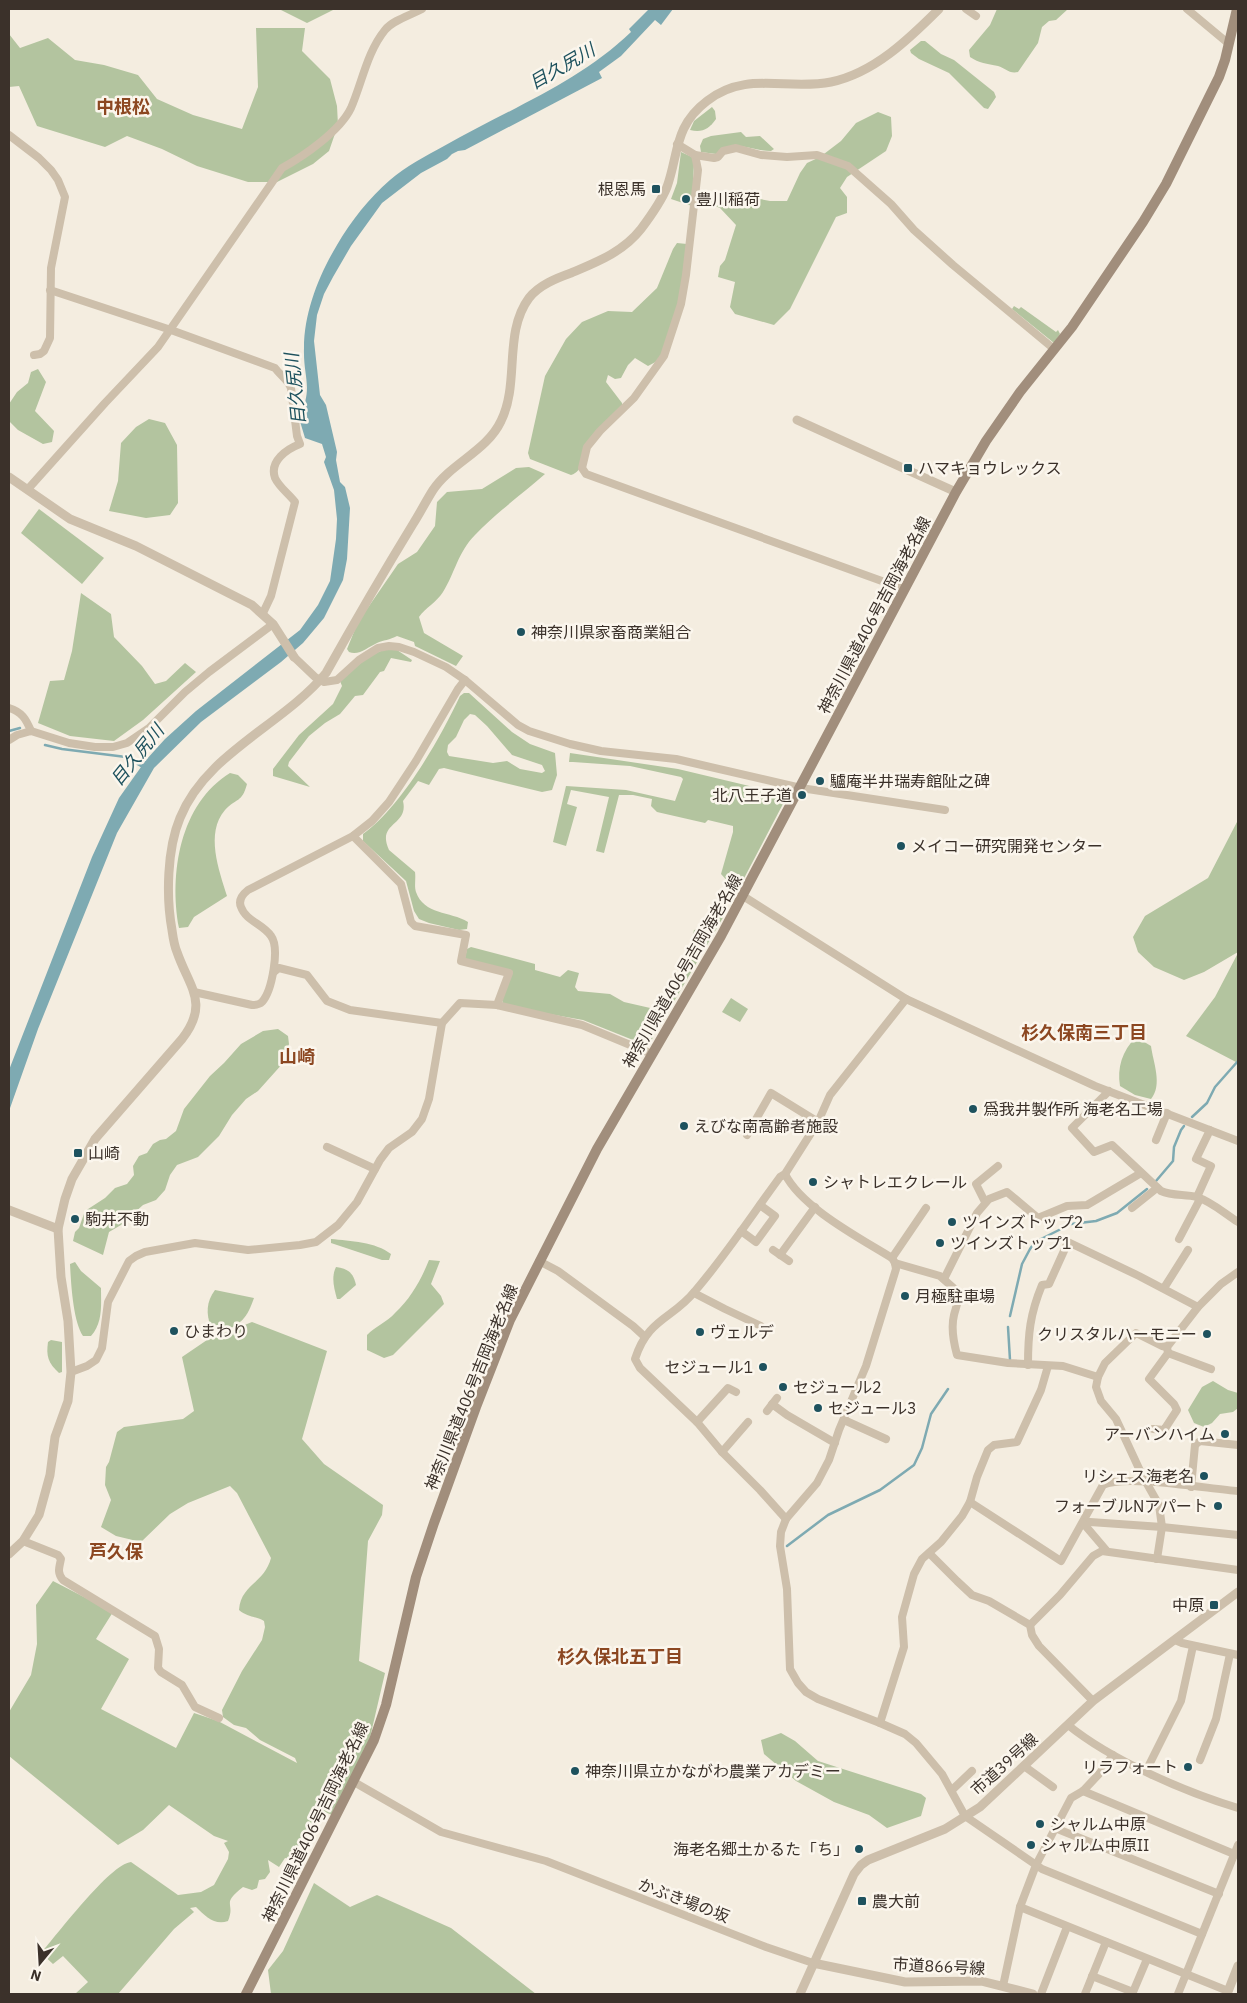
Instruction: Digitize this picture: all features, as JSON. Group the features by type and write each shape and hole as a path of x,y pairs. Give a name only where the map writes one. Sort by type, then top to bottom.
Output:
{"main road":[{"name":"神奈川県道406号吉岡海老名線","path":"246,1994 374,1740 386,1705 416,1577 434,1523 503,1337 539,1261 597,1149 743,896 956,492 1020,392 1115,266 1166,184 1219,77 1237,9"}],"street":[{"path":"28,489 158,347 282,168 314,148 342,121 350,110 371,56 386,29 422,9"},
{"path":"9,1554 23,1541 39,1515 50,1474 52,1448 68,1401 71,1372 68,1321 61,1277 58,1229 72,1179 95,1139 190,1029 195,1011 194,992 177,952 171,928 170,900 170,853 180,817 189,800 226,756 282,715 326,673 388,563 434,488 454,466 484,444 495,433 502,419 508,399 513,348 518,324 522,309 531,295 549,282 611,256 640,231 662,196 670,177 677,144 688,119 724,88 744,84 823,83 850,76 889,54 918,31 939,9"},
{"path":"966,9 976,16"},
{"path":"1187,9 1229,44"},
{"path":"9,135 39,158 51,170 58,180 64,197 51,268 50,338 44,351 34,355"},
{"path":"677,144 695,155 700,154 714,158 718,157 723,151 736,148 761,155 787,157 817,155 848,166 891,204 914,230 953,265 1054,349"},
{"path":"695,155 698,170 686,275 681,304 664,356 634,398 586,447 583,472 904,589"},
{"path":"50,290 171,330 275,368 282,378 288,382 291,388 296,430 300,444 283,453 274,468 275,477 295,502 271,596 263,613"},
{"path":"797,420 956,492"},
{"path":"9,477 70,519 170,562 244,600 263,613 274,626 294,657 319,681 337,680 359,660 378,648 389,646 414,652 446,667 465,680 518,725 529,731 570,744 601,751 676,760 801,788 945,810"},
{"path":"9,740 17,735 31,731 69,743 95,747 113,747 128,743 149,728 203,677 274,626"},
{"path":"194,992 252,1005 263,1002 274,972 274,944 271,936 241,908 240,903 243,895 248,890 353,836 372,821 389,802 416,762 465,680"},
{"path":"9,708 20,713 31,731"},
{"path":"353,836 402,884 411,922 415,926 466,936 461,961 509,973 497,1005"},
{"path":"743,896 906,999 1109,1091 1238,1142"},
{"path":"274,972 279,968 307,975 327,1001 350,1010 442,1023"},
{"path":"786,1519 722,1452 697,1422 640,1368 636,1358 645,1337 657,1322 694,1293 780,1178 785,1174 818,1122 830,1095 906,999"},
{"path":"71,1372 87,1366 96,1360 104,1338 108,1302 128,1261 136,1256 145,1252 194,1243 248,1250 316,1242 338,1225 352,1208 390,1148 412,1132 422,1119 429,1100 442,1023 460,1002 497,1005 582,1025 652,1054"},
{"path":"1109,1091 1072,1128 1094,1152 1112,1146 1156,1188 1167,1194 1198,1198 1210,1202 1238,1222"},
{"path":"747,1135 771,1093 818,1122"},
{"path":"1156,1140 1167,1113"},
{"path":"1179,1239 1211,1166 1196,1159 1210,1130"},
{"path":"327,1147 375,1169"},
{"path":"985,1202 976,1184 998,1166"},
{"path":"944,1279 977,1213 989,1198 1007,1192 1038,1218 1067,1206 1087,1205 1141,1173"},
{"path":"785,1174 790,1184 842,1228 894,1260 944,1279 958,1292 959,1300 953,1317 957,1355 1028,1365 1063,1366 1098,1377"},
{"path":"1132,1208 1156,1188"},
{"path":"741,1231 756,1242 761,1236 775,1216 760,1205"},
{"path":"780,1255 815,1206"},
{"path":"926,1208 894,1260 896,1269 873,1347 829,1460 817,1483 786,1519 781,1532 780,1546 787,1589 789,1662 798,1683 806,1692 818,1700 880,1723 905,1734 916,1743 942,1774 966,1816 1036,1865 1202,1934"},
{"path":"9,1210 58,1229"},
{"path":"1028,1365 1030,1322 1034,1304 1042,1285 1049,1284 1068,1242 1164,1288 1198,1307"},
{"path":"773,1250 789,1261"},
{"path":"1164,1288 1188,1250"},
{"path":"539,1261 558,1271 633,1326 645,1337"},
{"path":"1153,1429 1164,1430 1177,1410 1174,1404 1149,1379 1198,1307 1221,1284 1238,1272"},
{"path":"694,1293 725,1310 761,1326"},
{"path":"1157,1559 1162,1527 1159,1505 1116,1419 1098,1395 1096,1387 1098,1377 1106,1363 1136,1333 1211,1369"},
{"path":"880,1723 904,1647 902,1617 914,1574 922,1558 946,1536 962,1516 970,1502 977,1477 988,1450 994,1445 1017,1442 1041,1390 1048,1366"},
{"path":"697,1422 728,1388 736,1392"},
{"path":"772,1404 835,1443"},
{"path":"844,1420 886,1439"},
{"path":"722,1452 748,1422"},
{"path":"1191,1487 1195,1446 1200,1441 1238,1445"},
{"path":"970,1502 1061,1561 1102,1485 1119,1480 1238,1491"},
{"path":"1083,1523 1162,1527 1238,1535"},
{"path":"1083,1523 1106,1550"},
{"path":"23,1541 58,1555 61,1559 59,1576 63,1580 155,1636 159,1649 158,1668 161,1672 182,1685 195,1707 219,1718"},
{"path":"1030,1625 1060,1595 1093,1556 1106,1550 1238,1570"},
{"path":"929,1553 972,1594 989,1600 1030,1625 1032,1635 1039,1646 1093,1701"},
{"name":"市道39号線","path":"800,1994 854,1874 861,1865 868,1860 945,1829 966,1816 996,1793 1093,1701 1238,1592"},
{"path":"1175,1640 1234,1655 1216,1719 1200,1760"},
{"path":"1146,1771 1181,1702 1193,1646"},
{"path":"1068,1725 1081,1736 1113,1755 1200,1795 1238,1808"},
{"path":"1003,1986 1020,1907 1036,1865 1071,1798 1082,1791 1099,1774 1113,1755"},
{"path":"1024,1766 1054,1787"},
{"path":"952,1790 972,1771"},
{"name":"かぶき場の坂","path":"354,1782 441,1832 546,1861 766,1947 813,1963"},
{"path":"1082,1791 1234,1854"},
{"path":"1054,1828 1218,1894"},
{"path":"1178,1994 1238,1845"},
{"path":"1020,1907 1186,1974 1227,1993 1238,1966"},
{"path":"1041,1994 1067,1927"},
{"path":"1085,1994 1106,1942"},
{"path":"1092,1976 1133,1992 1148,1959"},
{"name":"市道866号線","path":"813,1963 905,1982 981,1981 1033,1994"}],"green space":[{"path":"279,9 335,9 307,23"},
{"path":"997,9 1068,9 1056,20 1049,21 1042,27 1038,43 1018,72 1010,72 970,57 969,50 990,25"},
{"path":"256,28 305,28 302,51 330,79 337,106 338,125 329,151 313,164 277,182 248,182 197,166 162,149 127,136 105,147 37,126 19,86 9,87 9,34 20,48 48,38 75,60 104,65 138,75 157,99 193,115 242,129 258,87"},
{"path":"921,41 925,41 941,54 954,60 994,92 996,97 988,109 984,108 949,73 919,59 911,53 910,50"},
{"path":"712,107 715,111 716,119 711,125 702,130 690,130 694,121"},
{"path":"878,112 891,117 892,136 886,151 847,177 840,188 847,197 847,213 836,217 790,309 774,325 735,314 730,307 735,282 718,277 720,266 725,260 736,225 720,208 701,200 698,192 714,197 735,194 770,201 787,201 800,173 807,163 820,157 841,141 856,123"},
{"path":"741,132 746,137 760,136 774,149 771,151 735,146 722,149 716,154 701,152 700,146 703,139 711,136"},
{"path":"681,152 692,157 694,163 692,206 671,199 677,183"},
{"path":"677,243 687,244 677,323 663,358 648,366 635,358 628,365 621,378 615,379 608,375 606,382 622,403 622,410 592,441 581,467 575,473 571,475 530,459 528,453 545,376 566,339 582,322 608,311 632,312 657,288"},
{"path":"1014,306 1019,309 1021,307 1056,332 1058,330 1060,334 1054,343 1012,309"},
{"path":"38,369 46,382 35,411 54,431 52,442 43,444 18,430 9,421 9,404 17,392 28,383 31,372"},
{"path":"149,419 165,423 177,445 178,503 170,515 146,518 109,511 118,481 121,443 136,427"},
{"path":"529,467 545,474 500,511 475,535 461,555 443,592 419,617 424,633 463,656 456,666 415,646 414,642 397,636 379,642 360,652 349,652 347,649 358,622 398,564 417,552 435,526 437,502 447,492 482,489 516,468"},
{"path":"39,509 104,558 82,584 21,533"},
{"path":"81,593 111,614 114,637 142,666 155,684 166,681 185,663 196,672 143,720 114,741 70,736 38,723 50,681 64,680 72,651"},
{"path":"387,649 397,650 412,660 411,662 391,658 384,671 380,672 363,695 355,696 340,714 309,736 289,762 288,766 310,787 273,776 273,769 299,735 333,704 342,686 340,681 356,666 380,651"},
{"path":"464,693 469,693 512,732 530,744 555,753 557,775 552,790 542,792 444,768 439,769 429,785 418,781 403,801 404,809 402,815 389,829 387,834 386,841 389,850 415,872 416,892 425,905 438,912 461,918 468,922 467,929 459,930 419,919 414,911 406,881 363,841 363,834 377,822 405,790 431,751 460,696","holes":["470,714 475,715 512,755 542,765 545,771 542,773 520,769 507,761 493,763 449,756 447,752 448,745 456,737 464,720"]},
{"path":"570,753 678,769 779,793 784,802 741,884 731,885 721,874 733,826 708,820 705,823 657,812 651,806 652,799 633,795 619,795 604,853 596,851 609,797 571,790 567,804 577,807 566,846 553,842 566,786 626,790 675,801 683,779 630,766 569,762"},
{"path":"230,773 238,775 247,784 241,797 225,810 219,819 216,829 215,852 227,896 194,917 188,927 179,928 176,907 176,885 182,841 189,821 200,803 213,786"},
{"path":"1238,820 1238,952 1204,972 1184,980 1154,967 1138,952 1133,937 1145,916 1208,878"},
{"path":"716,905 725,906 728,909 648,1046 583,1020 504,1006 502,1000 513,972 466,960 465,958 467,949 471,947 535,964 535,970 560,977 568,970 579,973 575,987 578,991 610,994 624,1002 659,1010 663,1007 669,987 680,982 687,961 695,949 692,939 694,930 706,927 710,910"},
{"path":"1238,953 1238,1059 1236,1062 1186,1036 1215,997"},
{"path":"731,998 748,1009 740,1022 722,1012"},
{"path":"278,1029 288,1036 289,1044 284,1062 258,1091 246,1099 232,1115 219,1136 198,1157 177,1165 170,1175 165,1190 156,1200 143,1205 121,1225 109,1232 103,1255 73,1241 85,1211 105,1198 115,1188 127,1184 134,1175 133,1166 139,1156 147,1153 153,1144 166,1139 176,1131 184,1109 210,1076 241,1044 263,1031"},
{"path":"1136,1037 1151,1046 1157,1080 1155,1093 1151,1099 1135,1095 1120,1086 1120,1066 1127,1048"},
{"path":"331,1239 354,1241 378,1247 391,1254 389,1260 382,1260 331,1243"},
{"path":"429,1260 440,1261 431,1284 441,1296 444,1304 393,1355 384,1358 367,1350 367,1335 392,1316 411,1295"},
{"path":"75,1262 81,1271 101,1288 101,1307 98,1325 91,1336 83,1336 75,1312 70,1264"},
{"path":"336,1267 349,1272 356,1285 340,1299 337,1299 334,1283"},
{"path":"215,1290 254,1298 243,1319 235,1326 223,1332 211,1327 208,1317 208,1304"},
{"path":"252,1322 327,1351 302,1439 324,1464 383,1505 382,1515 368,1541 359,1661 385,1673 368,1746 332,1815 318,1809 305,1838 290,1859 285,1858 279,1867 268,1860 270,1872 265,1879 259,1880 257,1888 252,1890 243,1887 232,1897 228,1921 215,1921 207,1917 196,1907 190,1908 194,1912 174,1929 118,1994 75,1994 88,1982 63,1956 53,1964 41,1953 84,1902 110,1875 131,1862 178,1895 201,1892 214,1885 228,1859 229,1852 224,1843 228,1841 214,1836 169,1805 143,1830 118,1845 9,1756 9,1712 31,1675 37,1644 36,1605 53,1581 113,1612 96,1639 129,1659 101,1709 176,1748 194,1713 218,1721 297,1763 295,1758 260,1740 246,1728 234,1725 223,1717 222,1710 242,1671 262,1640 265,1627 264,1621 239,1610 241,1601 248,1589 268,1567 271,1558 237,1493 230,1486 188,1503 170,1514 141,1542 116,1536 101,1527 111,1500 105,1485 106,1467 117,1432 124,1427 183,1419 194,1411 182,1357 207,1340"},
{"path":"51,1340 62,1342 62,1372 59,1373 52,1366 47,1351 48,1342"},
{"path":"1213,1381 1228,1390 1238,1393 1238,1408 1233,1412 1220,1414 1212,1423 1204,1427 1194,1423 1188,1410 1202,1387"},
{"path":"781,1733 795,1741 818,1761 921,1794 926,1798 921,1816 887,1828 869,1815 834,1802 796,1781 764,1754 761,1740"},
{"path":"314,1883 350,1907 377,1895 451,1928 536,1994 271,1994 268,1970 283,1951"}],"water":[{"path":"649,9 673,9 661,25 655,20 621,56 599,72 602,78 465,150 452,154 447,159 421,173 382,203 351,246 324,294 317,315 314,341 320,395 326,405 337,452 336,460 340,482 345,487 350,508 347,559 343,580 324,618 303,643 281,662 201,722 154,768 117,833 38,1029 9,1111 9,1070 92,857 119,798 146,760 165,739 196,711 300,630 318,605 330,581 337,519 334,490 324,462 326,457 322,444 305,438 299,418 307,390 304,348 307,321 319,281 337,245 348,227 368,202 396,175 423,157 541,95 588,66 631,32 629,29"}],"waterway":[{"path":"9,731 20,728"},
{"name":"目久尻川","path":"45,745 126,757 141,766 144,765"},
{"path":"1192,1117 1207,1103 1215,1087 1238,1061"},
{"path":"1156,1181 1173,1161 1174,1147 1184,1126"},
{"path":"1010,1316 1022,1264 1035,1242 1071,1224 1096,1221 1117,1213 1147,1189"},
{"path":"1008,1327 1010,1360"},
{"path":"787,1546 828,1515 880,1490 914,1465 922,1448 931,1414 948,1389"}],"place":[{"name":"根恩馬","path":"656,189"},
{"name":"豊川稲荷","path":"686,199"},
{"name":"ハマキョウレックス","path":"908,468"},
{"name":"神奈川県家畜商業組合","path":"521,632"},
{"name":"驢庵半井瑞寿館阯之碑","path":"820,781"},
{"name":"北八王子道","path":"802,795"},
{"name":"メイコー研究開発センター","path":"901,846"},
{"name":"爲我井製作所 海老名工場","path":"973,1109"},
{"name":"えびな南高齢者施設","path":"684,1126"},
{"name":"山崎","path":"78,1153"},
{"name":"シャトレエクレール","path":"813,1182"},
{"name":"駒井不動","path":"75,1219"},
{"name":"ツインズトップ2","path":"952,1222"},
{"name":"ツインズトップ1","path":"940,1243"},
{"name":"月極駐車場","path":"905,1296"},
{"name":"ひまわり","path":"174,1331"},
{"name":"ヴェルデ","path":"700,1332"},
{"name":"クリスタルハーモニー","path":"1207,1334"},
{"name":"セジュール1","path":"763,1367"},
{"name":"セジュール2","path":"783,1387"},
{"name":"セジュール3","path":"818,1408"},
{"name":"アーバンハイム","path":"1225,1434"},
{"name":"リシェス海老名","path":"1204,1476"},
{"name":"フォーブルNアパート","path":"1218,1506"},
{"name":"中原","path":"1214,1605"},
{"name":"リラフォート","path":"1188,1767"},
{"name":"神奈川県立かながわ農業アカデミー","path":"575,1771"},
{"name":"シャルム中原","path":"1040,1824"},
{"name":"シャルム中原II","path":"1031,1845"},
{"name":"海老名郷土かるた「ち」","path":"859,1849"},
{"name":"農大前","path":"862,1901"}],"district":[{"name":"中根松","path":"123,106"},
{"name":"杉久保南三丁目","path":"1084,1032"},
{"name":"山崎","path":"297,1056"},
{"name":"芦久保","path":"116,1551"},
{"name":"杉久保北五丁目","path":"620,1656"}]}
